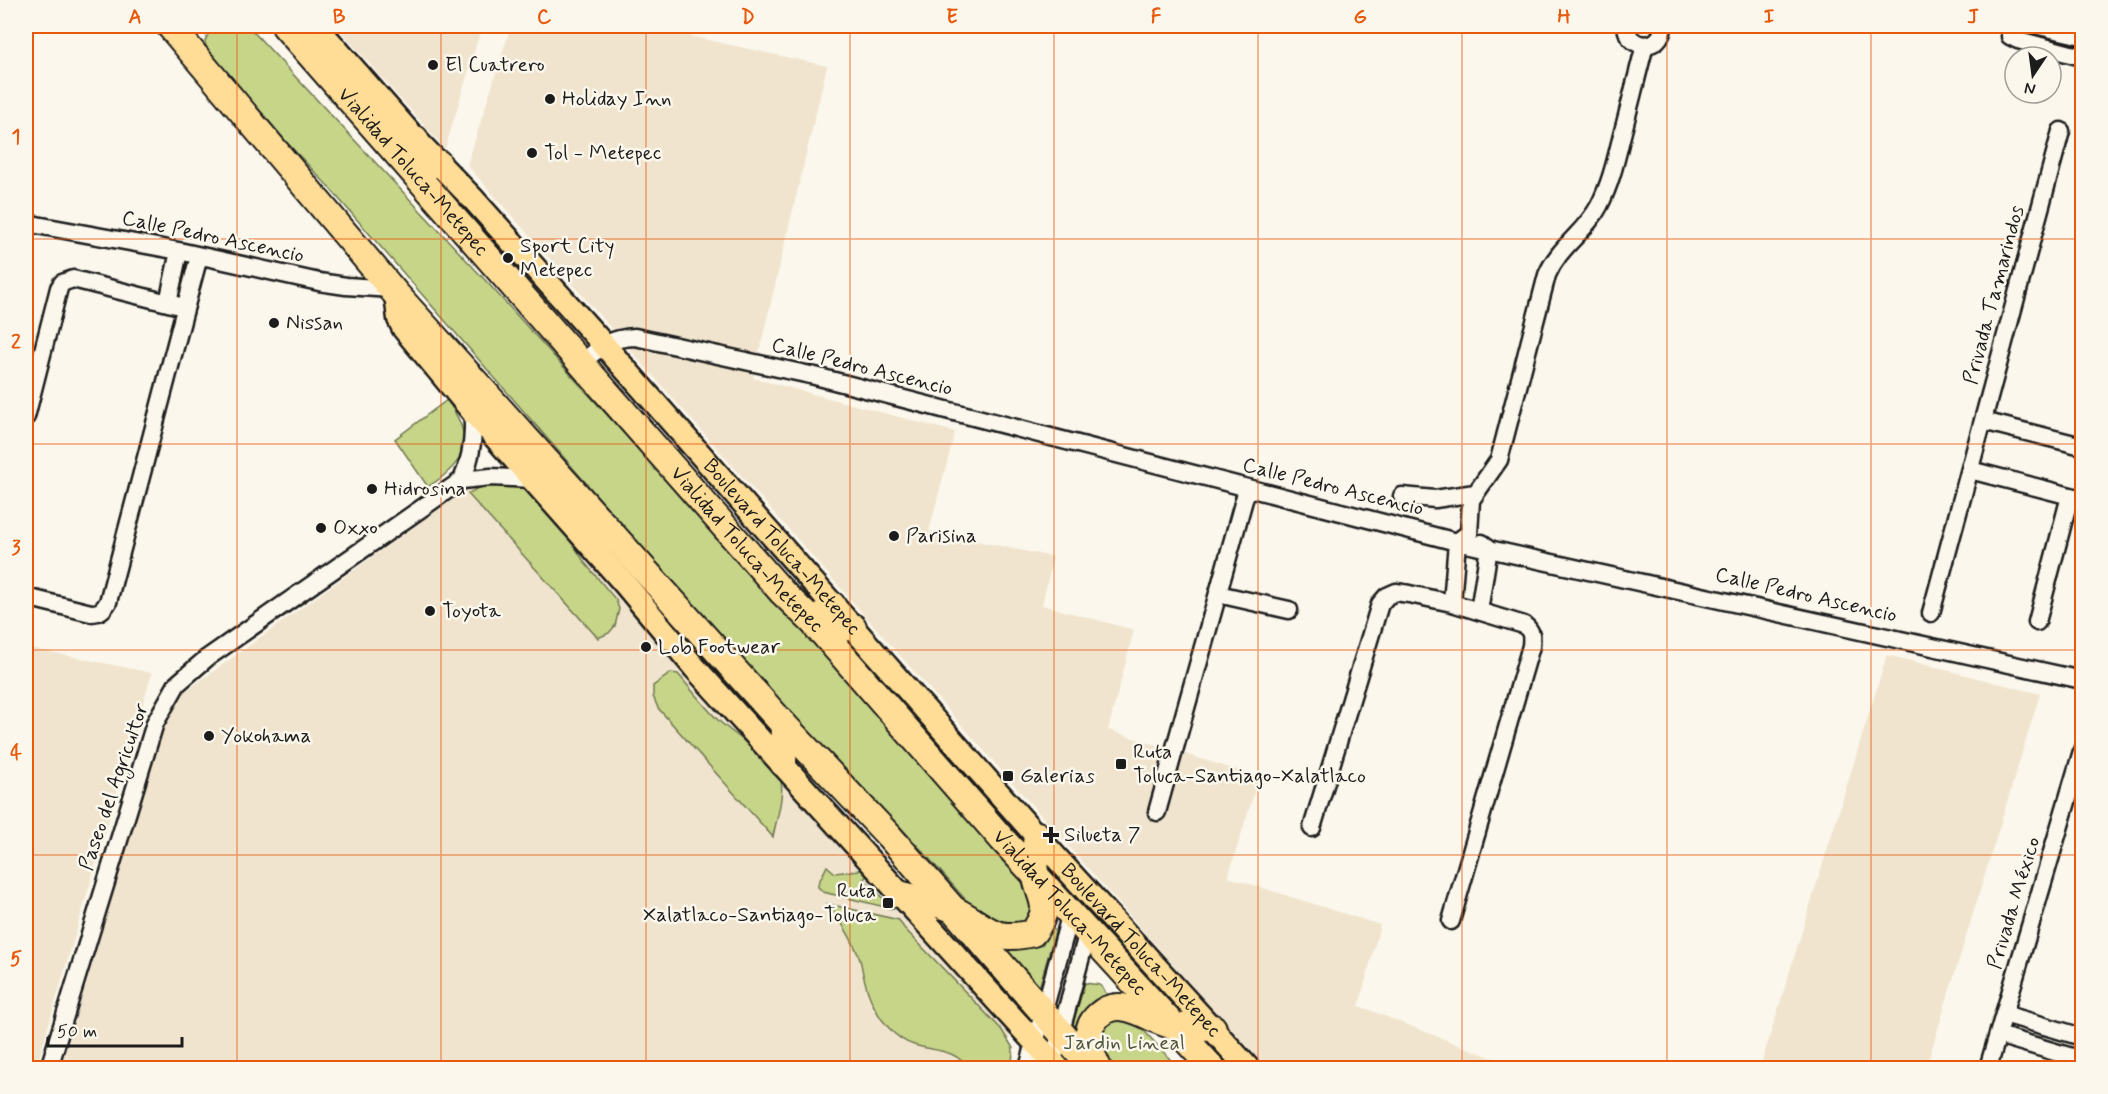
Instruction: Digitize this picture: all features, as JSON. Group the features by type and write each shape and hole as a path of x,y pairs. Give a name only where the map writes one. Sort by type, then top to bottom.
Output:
{"highway":[{"path":"170,26 394,292 784,725 889,836 1092,1068"},
{"name":"Vialidad Toluca-Metepec","path":"285,26 774,583 817,627 1002,838 1207,1063"},
{"path":"415,139 410,167 438,163"},
{"path":"817,627 832,605"},
{"path":"817,627 853,627"},
{"path":"783,763 784,725"},
{"path":"899,894 953,910 989,932 1005,938 1033,933 1043,920 1044,909 1035,872 1035,833 1002,838"},
{"path":"889,836 931,870 989,932"},
{"path":"1098,1068 1088,1044 1089,1032 1099,1013 1112,1007 1127,1008 1174,1026 1214,1029 1207,1063"}],"main road":[{"name":"Boulevard Toluca-Metepec","path":"316,26 415,139 604,345 1035,833 1248,1068"},
{"path":"394,292 399,320 404,330 472,411 625,584 695,668 1054,1066"}],"street":[{"path":"1626,26 1633,42 1645,45 1657,41 1663,26"},
{"path":"2010,26 2010,36 2018,40 2082,57"},
{"path":"2039,26 2082,36"},
{"path":"1452,603 1470,510 1475,493 1499,460 1547,275 1553,260 1587,225 1599,207 1610,182 1645,45"},
{"name":"Privada Tamarindos","path":"1931,613 2061,131"},
{"name":"Calle Pedro Ascencio","path":"26,223 179,251 337,285 394,292"},
{"path":"26,597 91,613 99,613 108,602 176,305 179,251"},
{"path":"176,305 199,256"},
{"path":"26,417 62,283 72,279 176,305"},
{"name":"Calle Pedro Ascencio","path":"581,363 604,345 618,338 635,337 815,376 1246,489 1463,538 1489,548 2082,680"},
{"path":"462,480 468,466 473,440 472,411"},
{"path":"1983,421 2082,446"},
{"path":"1970,470 2076,498 2037,622"},
{"name":"Paseo del Agricultor","path":"49,1068 155,723 177,684 207,658 462,480 491,477 532,480"},
{"path":"1157,812 1246,489"},
{"path":"1402,496 1435,499 1475,493"},
{"path":"1479,611 1489,548"},
{"path":"1312,828 1380,604 1386,596 1396,592 1452,603 1524,625 1530,630 1532,636 1451,921"},
{"path":"1218,594 1288,610"},
{"name":"Privada México","path":"1988,1068 2082,751"},
{"path":"1028,1068 1044,1014 1079,922"},
{"path":"1054,1066 1062,1034 1079,922"},
{"path":"2004,1014 2082,1037"},
{"path":"1998,1035 2082,1060"}],"shaded area":[{"path":"336,26 482,26 445,149"},
{"path":"511,26 644,26 827,66 753,378 955,432 929,531 1053,557 1042,605 1134,630 1108,730 1259,777 1228,877 1380,925 1359,1006 1490,1057 1538,1068 1264,1068 467,165"},
{"path":"511,478 535,492 1009,1024 1010,1062 1008,1068 61,1068 158,740 183,693 482,480"},
{"path":"26,647 152,673 36,1068 26,1068"},
{"path":"1887,655 2040,694 1926,1068 1760,1068"}],"green space":[{"path":"212,26 248,26 486,281 1021,873 1037,908 1021,928 1008,930 973,908 918,846 727,645 326,184 208,59 205,41"},
{"path":"447,400 462,427 463,449 452,468 428,487 395,439"},
{"path":"486,483 518,485 527,490 568,536 585,563 616,600 619,609 615,626 609,633 598,638 468,494"},
{"path":"671,673 678,674 718,720 764,757 778,773 781,781 781,795 773,837 658,708 653,696 653,686"},
{"path":"827,866 835,873 868,869 870,872 864,879 893,909 823,892 818,884"},
{"path":"828,904 899,920 904,928 1001,1029 1013,1048 1012,1068 967,1068 963,1062 951,1054 910,1044 894,1033 876,1010 854,945"},
{"path":"1049,921 1055,932 1039,988 997,948 1017,949 1028,946"},
{"path":"1085,983 1100,985 1112,1001 1086,1011 1070,1032"},
{"name":"Jardin Lineal","path":"1117,1017 1136,1022 1178,1068 1113,1068 1095,1039 1099,1024"}],"place":[{"name":"El Cuatrero","path":"433,65"},
{"name":"Holiday Inn","path":"550,99"},
{"name":"Tol - Metepec","path":"532,153"},
{"name":"Sport City Metepec","path":"508,258"},
{"name":"Nissan","path":"274,323"},
{"name":"Hidrosina","path":"372,489"},
{"name":"Oxxo","path":"321,528"},
{"name":"Parisina","path":"894,536"},
{"name":"Toyota","path":"430,611"},
{"name":"Lob Footwear","path":"646,647"},
{"name":"Yokohama","path":"209,736"},
{"name":"Ruta Toluca-Santiago-Xalatlaco","path":"1121,764"},
{"name":"Galerias","path":"1008,776"},
{"name":"Silueta 7","path":"1051,835"},
{"name":"Ruta Xalatlaco-Santiago-Toluca","path":"888,903"}]}
